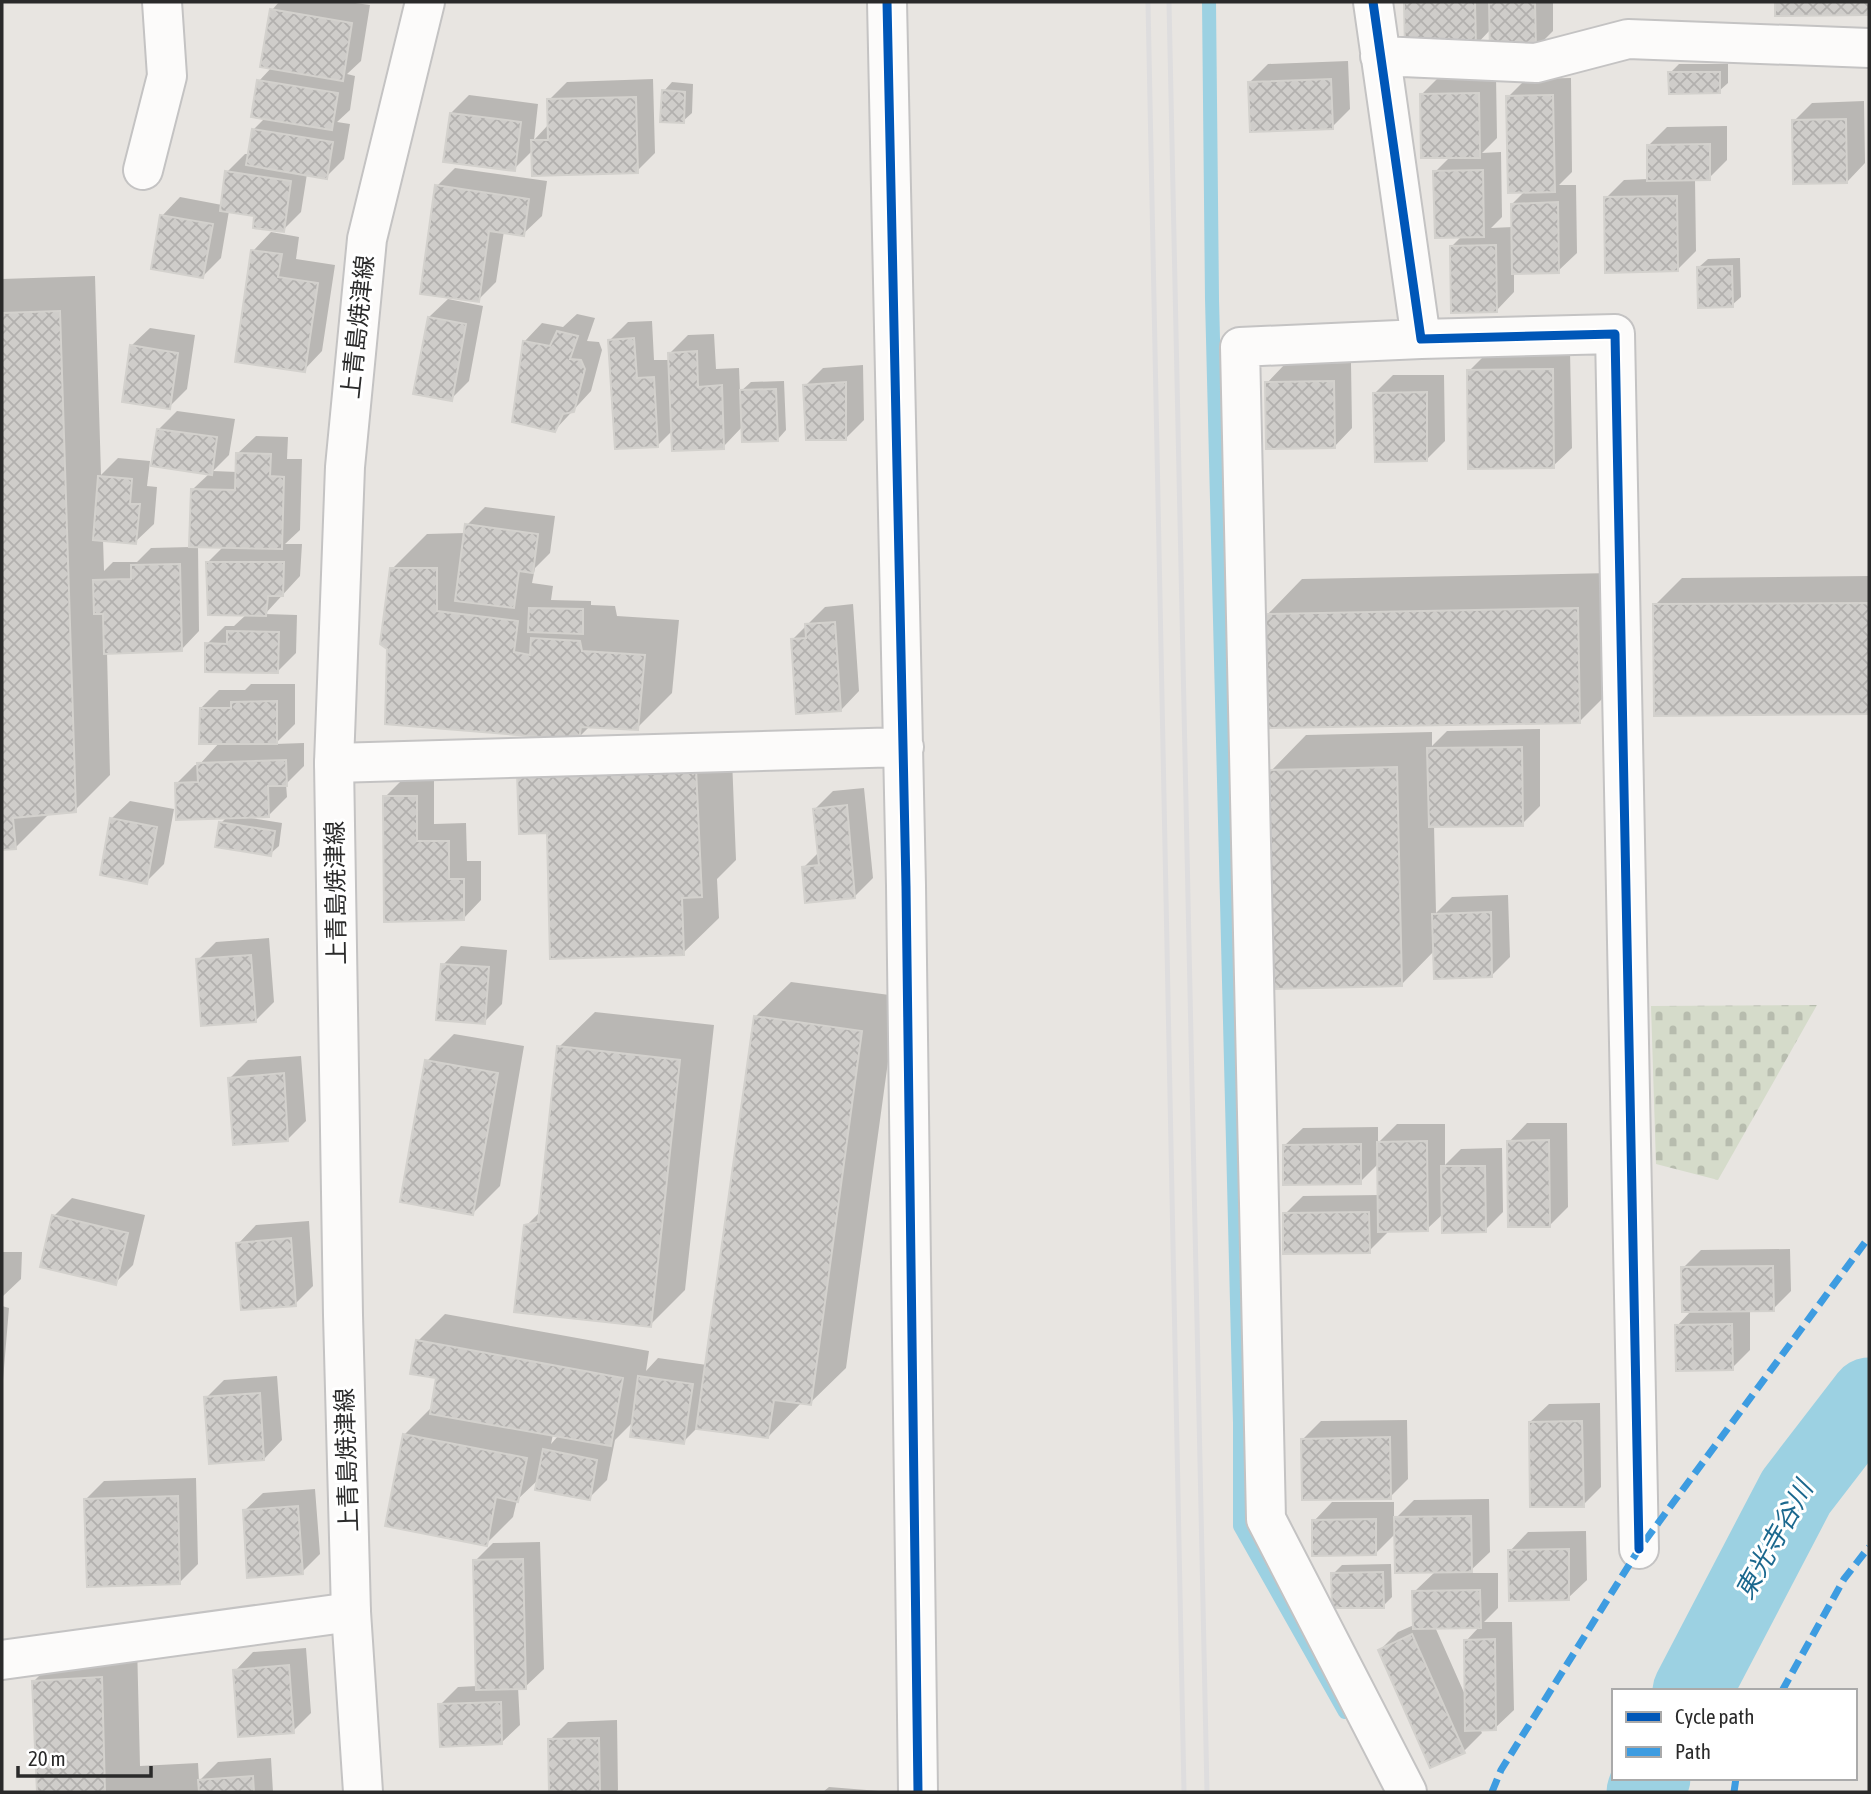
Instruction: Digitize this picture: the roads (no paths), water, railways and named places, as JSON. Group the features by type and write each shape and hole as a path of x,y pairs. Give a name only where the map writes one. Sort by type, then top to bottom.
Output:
{"street":[{"path":"143,170 167,76 162,2"},
{"name":"上青島焼津線","path":"363,1792 351,1612 334,763 345,467 367,239 425,2"},
{"path":"887,2 904,747 918,1792"},
{"path":"1373,2 1421,339"},
{"path":"1380,56 1536,63 1628,39 1869,48"},
{"path":"1408,1792 1266,1519 1240,347 1615,334 1639,1549"},
{"path":"334,763 904,747"},
{"path":"2,1660 351,1612"}],"waterway":[{"path":"1209,2 1212,299 1240,1423 1240,1526 1345,1712"},
{"name":"東光寺谷川","path":"1693,1689 1796,1492 1869,1397"},
{"name":"東光寺谷川","path":"1646,1792 1650,1780"}],"railway":[{"path":"1148,2 1184,1792"},
{"path":"1169,2 1207,1792"}]}
